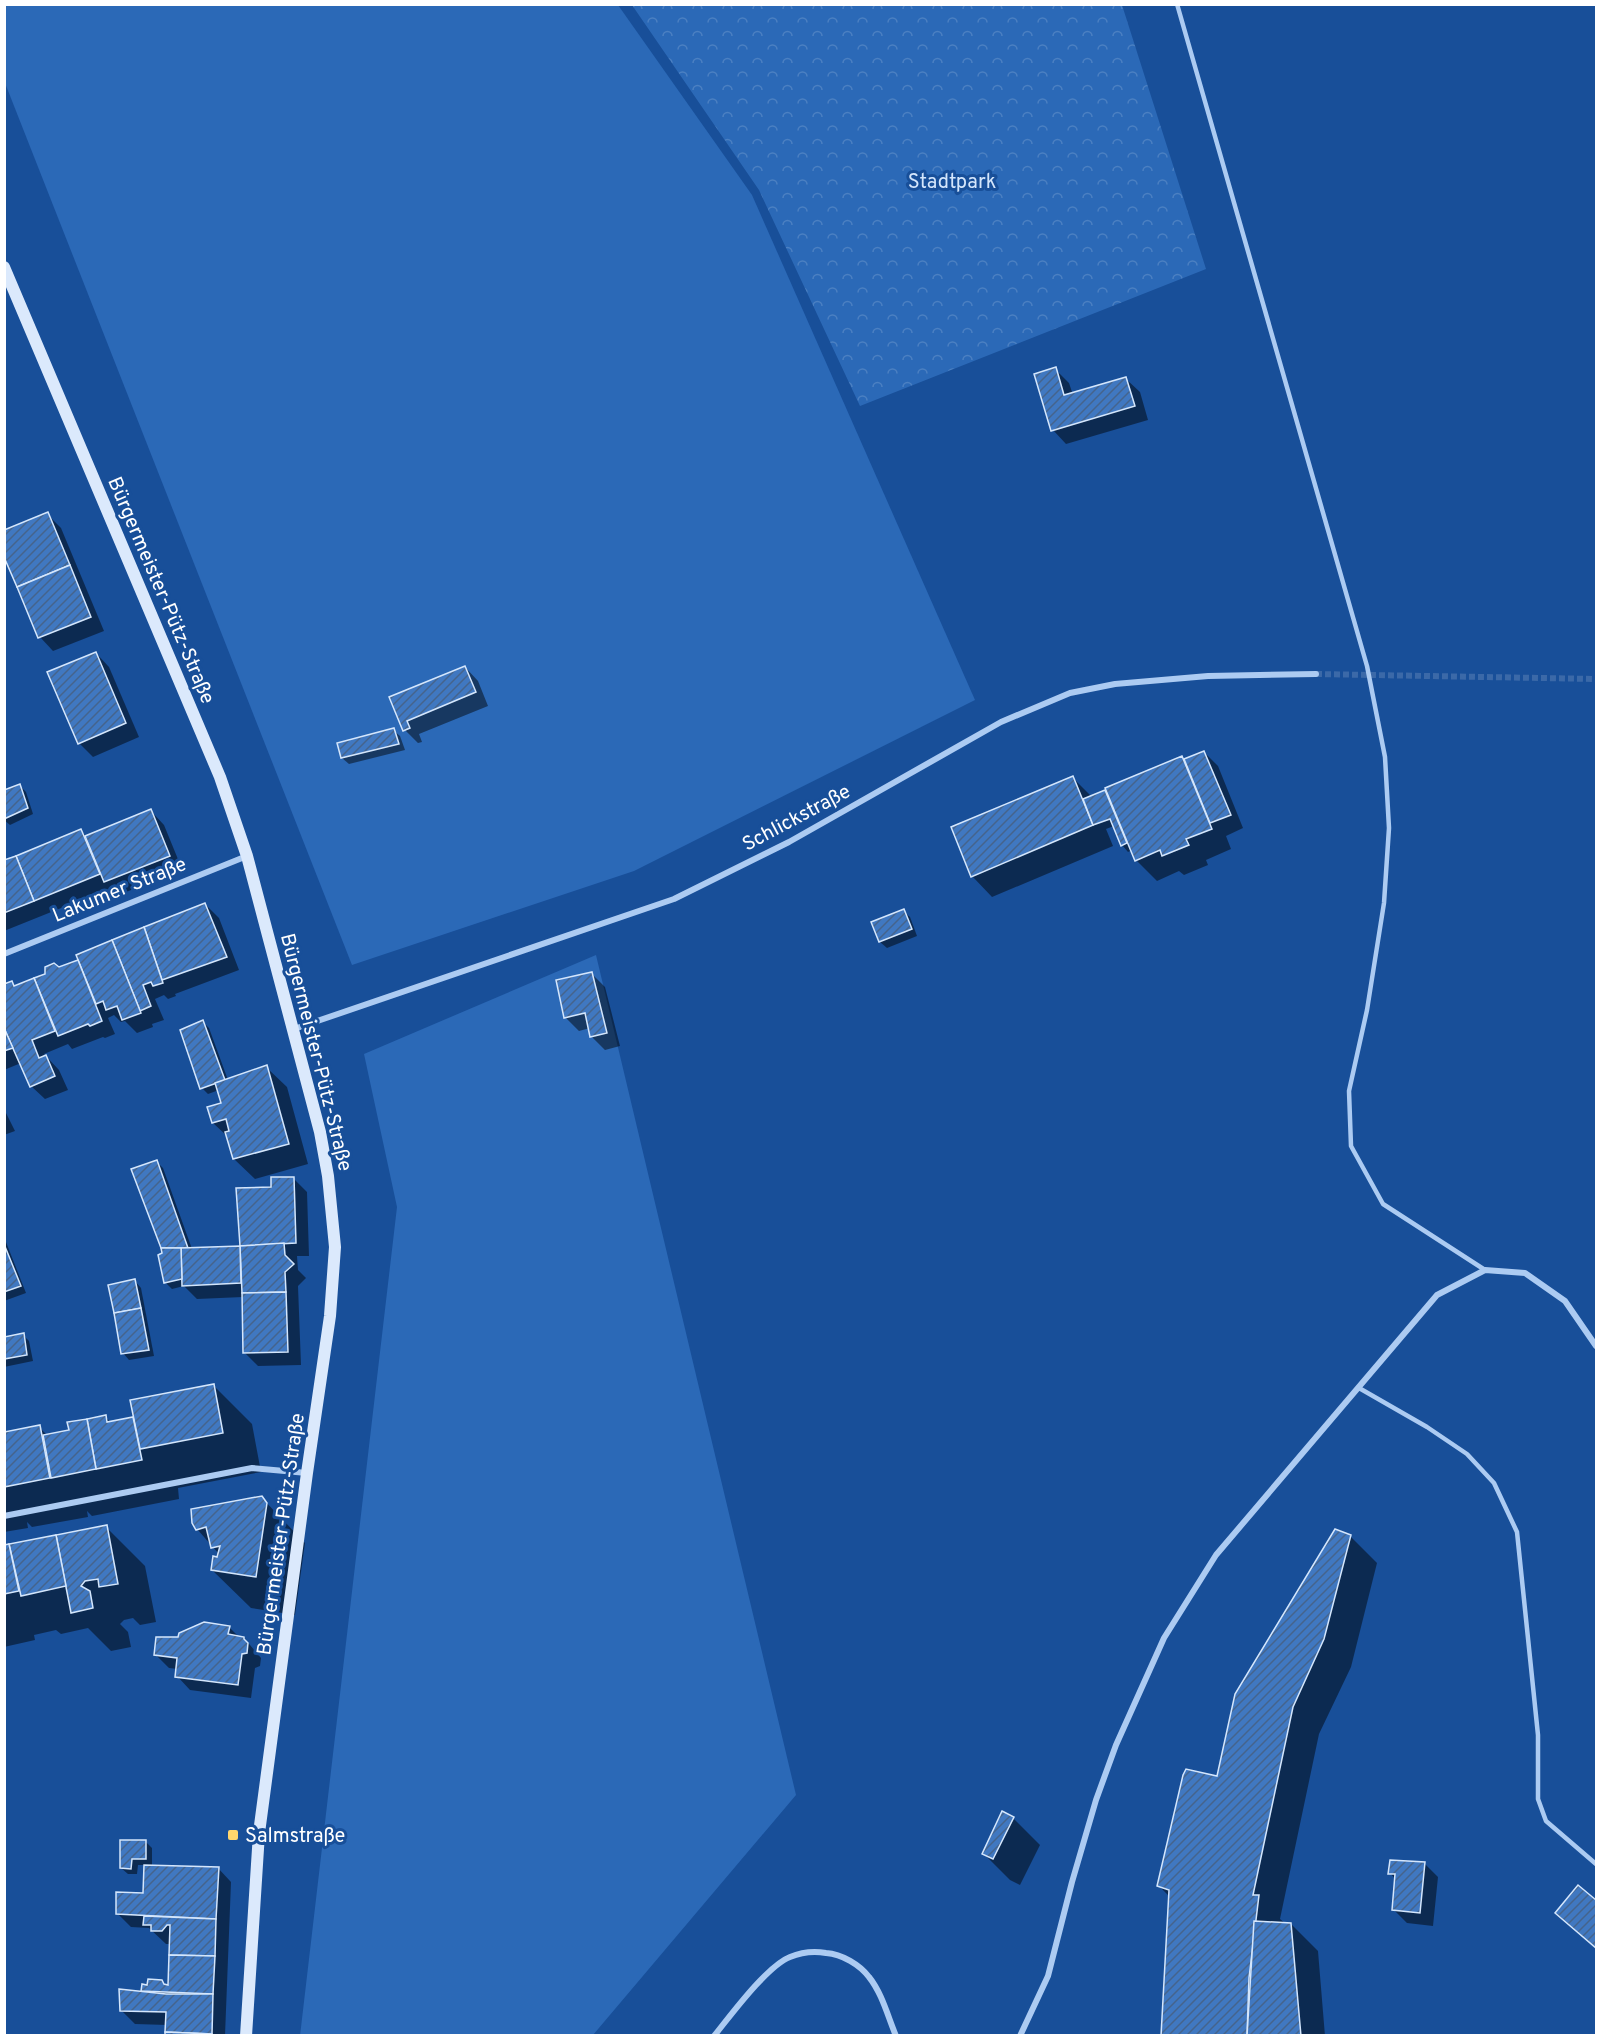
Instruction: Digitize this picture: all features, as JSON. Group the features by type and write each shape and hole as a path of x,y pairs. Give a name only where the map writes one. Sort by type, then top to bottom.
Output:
{"main road":[{"name":"Bürgermeister-Pütz-Straße","path":"4,267 220,777 247,856 294,1029 320,1132 328,1176 335,1247 330,1316 259,1833 246,2036"}],"street":[{"name":"Schlickstraße","path":"294,1029 674,899 789,842 1001,722 1070,693 1116,684 1208,676 1316,674"},
{"name":"Lakumer Straße","path":"4,954 247,856"},
{"path":"1020,2036 1048,1976 1096,1800 1116,1745 1164,1638 1216,1555 1437,1295 1485,1270 1525,1273 1565,1301 1596,1346"},
{"path":"4,1516 252,1468 307,1473"},
{"path":"714,2036 780,1962 789,1957 815,1951 832,1953 845,1958 864,1971 878,1992 896,2036"}],"lane":[{"path":"1177,4 1367,666 1385,757 1389,828 1384,903 1367,1010 1349,1091 1351,1146 1383,1204 1485,1270"},
{"path":"1359,1388 1427,1427 1467,1454 1494,1483 1517,1532 1538,1736 1538,1799 1546,1821 1596,1864"}],"green space":[{"path":"5,5 618,5 752,195 975,700 634,871 352,965 5,83"},
{"name":"Stadtpark","path":"632,5 1122,5 1206,269 860,406 759,190"},
{"path":"596,955 796,1795 593,2035 300,2036 397,1207 364,1054"}],"building":[{"path":"1056,367 1064,395 1126,377 1135,406 1051,431 1034,374"},
{"path":"48,512 70,565 17,587 4,557 4,530"},
{"path":"70,565 91,617 38,638 17,587"},
{"path":"96,652 126,723 78,744 47,672"},
{"path":"465,666 476,692 407,721 410,728 403,731 389,697"},
{"path":"394,728 399,744 341,758 337,743"},
{"path":"1204,751 1231,815 1210,823 1184,759"},
{"path":"1182,756 1212,829 1186,839 1189,845 1162,856 1160,850 1135,861 1105,788"},
{"path":"1073,776 1093,825 971,877 951,827"},
{"path":"20,784 28,808 4,819 4,790"},
{"path":"1105,790 1127,843 1121,846 1110,819 1093,825 1083,799"},
{"path":"151,809 170,856 104,882 85,836"},
{"path":"81,829 100,874 34,901 16,856"},
{"path":"16,856 34,901 4,913 4,860"},
{"path":"205,903 227,957 162,980 144,927"},
{"path":"904,909 912,929 879,942 871,922"},
{"path":"144,927 163,983 153,986 151,982 143,985 151,1006 140,1011 112,940"},
{"path":"112,940 141,1013 122,1020 117,1006 106,1010 103,1001 96,1004 76,955"},
{"path":"78,960 102,1021 58,1036 34,978 45,974 45,967 54,963 59,967"},
{"path":"592,972 607,1033 590,1037 585,1013 564,1018 556,980"},
{"path":"34,978 55,1031 32,1040 39,1058 46,1055 55,1076 30,1087 4,1028 4,984 12,981 14,986"},
{"path":"203,1020 225,1080 200,1089 180,1030"},
{"path":"4,1028 13,1048 4,1051"},
{"path":"267,1065 289,1144 233,1159 225,1132 229,1131 226,1119 212,1123 207,1107 221,1103 215,1083"},
{"path":"157,1160 188,1248 161,1248 131,1169"},
{"path":"271,1177 294,1177 296,1243 240,1246 236,1188 271,1187"},
{"path":"284,1243 285,1255 294,1264 285,1272 286,1292 242,1293 240,1246"},
{"path":"4,1244 21,1286 4,1292"},
{"path":"240,1246 241,1283 182,1286 181,1248"},
{"path":"161,1248 181,1248 182,1279 164,1283 158,1255 162,1253"},
{"path":"135,1279 141,1308 114,1313 108,1285"},
{"path":"286,1292 288,1352 243,1353 242,1293"},
{"path":"141,1308 149,1350 121,1354 114,1313"},
{"path":"24,1333 27,1355 4,1359 4,1337"},
{"path":"214,1384 223,1433 140,1449 130,1400"},
{"path":"106,1415 107,1422 133,1417 142,1460 96,1469 87,1419"},
{"path":"87,1419 96,1469 51,1478 43,1435 69,1430 67,1422"},
{"path":"40,1425 50,1478 4,1487 4,1432"},
{"path":"262,1496 267,1503 256,1577 211,1570 213,1556 217,1557 220,1546 211,1548 206,1527 196,1530 192,1523 191,1509"},
{"path":"107,1525 118,1584 99,1587 98,1579 85,1581 81,1586 90,1591 93,1608 71,1613 56,1535"},
{"path":"1335,1529 1351,1535 1324,1639 1293,1707 1253,1895 1259,1895 1249,1978 1247,2036 1161,2036 1169,1890 1157,1886 1183,1775 1186,1769 1217,1776 1235,1694"},
{"path":"56,1535 66,1586 21,1596 9,1544"},
{"path":"9,1544 19,1591 4,1594 4,1545"},
{"path":"204,1622 230,1626 228,1634 244,1637 248,1643 247,1653 242,1654 238,1685 175,1677 177,1658 154,1655 156,1637 178,1637 179,1633"},
{"path":"1002,1811 1014,1817 993,1859 982,1854"},
{"path":"120,1840 146,1840 146,1859 132,1859 131,1869 120,1868"},
{"path":"1390,1860 1425,1862 1420,1913 1392,1910 1395,1874 1388,1874"},
{"path":"144,1865 219,1867 216,1919 116,1914 116,1892 143,1893"},
{"path":"1578,1885 1596,1900 1596,1948 1555,1913"},
{"path":"144,1916 216,1919 215,1956 169,1955 170,1925 162,1931 151,1931 151,1925 143,1925"},
{"path":"1254,1921 1291,1923 1301,2036 1247,2036"},
{"path":"169,1955 215,1956 213,1994 141,1991 142,1984 147,1985 148,1979 162,1980 168,1985"},
{"path":"119,1989 166,1994 213,1994 212,2034 165,2032 166,2012 120,2011"},
{"path":"165,2032 212,2034 212,2036 165,2036"}],"tunnel":[{"path":"1316,674 1596,679"}],"place":[{"name":"Salmstraße","path":"233,1835"}]}
